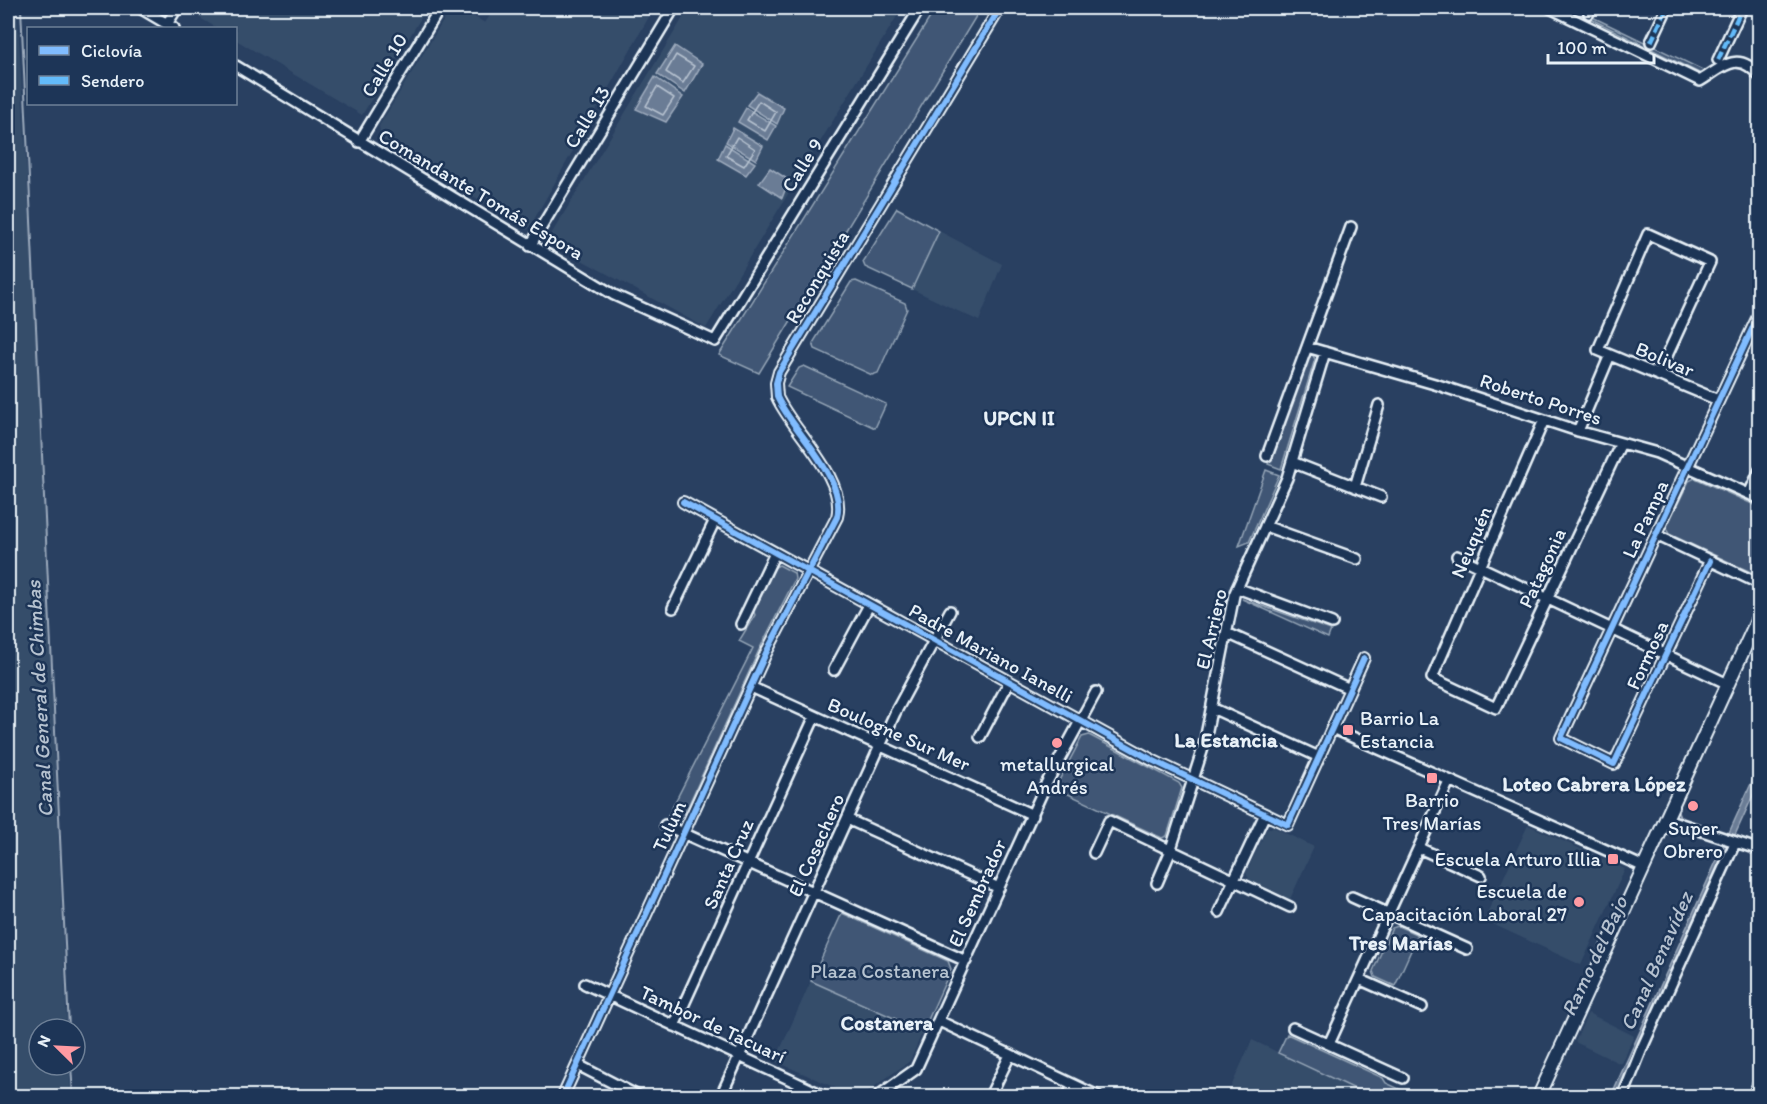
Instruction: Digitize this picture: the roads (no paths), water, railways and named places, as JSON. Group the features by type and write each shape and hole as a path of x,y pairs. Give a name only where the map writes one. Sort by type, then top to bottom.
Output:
{"main road":[{"path":"1539,1096 1760,614"}],"street":[{"path":"140,8 171,26 177,8"},
{"name":"Calle 10","path":"360,142 440,8"},
{"name":"Calle 13","path":"530,246 674,8"},
{"name":"Calle 9","path":"715,341 920,8"},
{"name":"Reconquista","path":"809,572 837,517 838,501 829,478 780,403 776,388 777,378 1000,8"},
{"path":"1550,8 1700,81 1728,64 1738,61 1752,67 1760,77"},
{"path":"1572,18 1577,8"},
{"path":"1651,42 1667,8"},
{"path":"1718,60 1742,8"},
{"name":"Comandante Tomás Espora","path":"237,67 614,295 715,341"},
{"path":"1267,456 1352,227"},
{"name":"Bolivar","path":"1658,375 1710,262 1648,234 1598,350 1610,355 1658,375 1718,400"},
{"name":"La Pampa","path":"1614,764 1561,738 1760,312"},
{"name":"Roberto Porres","path":"1307,347 1578,431 1657,453 1760,499"},
{"name":"El Arriero","path":"1156,883 1171,850 1193,780 1212,708 1237,588 1292,462 1325,352"},
{"path":"1578,431 1610,355"},
{"path":"1355,487 1379,405"},
{"name":"Neuquén","path":"1496,708 1432,678 1544,420"},
{"name":"Patagonia","path":"1496,708 1621,443"},
{"path":"1292,462 1381,497"},
{"path":"1749,494 1760,470"},
{"name":"Padre Mariano Ianelli","path":"683,502 1080,721 1193,780 1288,825 1319,757"},
{"path":"673,608 715,520"},
{"path":"1265,526 1357,559"},
{"path":"1656,535 1760,584"},
{"path":"741,624 775,553"},
{"path":"1457,556 1728,684"},
{"name":"Formosa","path":"1614,764 1710,561"},
{"name":"Tulum","path":"563,1096 751,687 809,572"},
{"path":"1237,588 1332,623"},
{"path":"834,670 869,605"},
{"name":"El Cosechero","path":"721,1096 880,746 950,611"},
{"path":"1227,633 1350,689"},
{"path":"1212,708 1319,757 1364,658"},
{"path":"980,737 1009,682"},
{"name":"Boulogne Sur Mer","path":"751,687 1033,815"},
{"name":"El Sembrador","path":"878,1096 916,1069 1033,815 1096,692"},
{"name":"Santa Cruz","path":"674,1026 815,716"},
{"path":"1332,729 1644,867"},
{"path":"1329,1044 1449,781"},
{"path":"1220,912 1265,814"},
{"path":"847,819 999,888"},
{"path":"1666,819 1760,850"},
{"path":"1094,854 1109,821 1290,907"},
{"path":"665,825 966,961"},
{"path":"1623,1096 1731,842"},
{"path":"1419,848 1480,876"},
{"path":"1352,897 1467,949"},
{"path":"1359,979 1422,1007"},
{"name":"Tambor de Tacuarí","path":"585,984 825,1096"},
{"path":"939,1021 1098,1096"},
{"path":"1293,1028 1403,1078"},
{"path":"990,1096 1010,1055"},
{"path":"578,1065 638,1096"},
{"path":"1753,1096 1759,1083"},
{"path":"1068,1096 1073,1085"}],"water":[{"path":"675,46 702,64 685,93 657,74"},
{"path":"655,77 683,97 666,122 636,109"},
{"path":"757,92 784,108 777,124 747,105"},
{"path":"746,108 776,126 768,140 738,122"},
{"path":"733,128 763,146 756,160 726,142"},
{"path":"725,144 755,163 746,175 718,159"},
{"path":"770,168 789,180 782,198 759,183"},
{"path":"1759,766 1759,782 1734,837 1728,835"},
{"path":"1724,844 1730,846 1618,1096 1611,1096"}],"waterway":[{"name":"Canal General de Chimbas","path":"21,8 68,1017"},
{"name":"Ramo del Bajo","path":"1680,817 1677,810 1760,630"},
{"name":"Ramo del Bajo","path":"1664,837 1673,832"},
{"name":"Ramo del Bajo","path":"1546,1096 1634,903"},
{"name":"Canal General de Chimbas","path":"72,1077 73,1096"}],"place":[{"name":"Barrio La Estancia","path":"1348,730"},
{"name":"metallurgical Andrés","path":"1057,743"},
{"name":"Barrio Tres Marías","path":"1432,778"},
{"name":"Super Obrero","path":"1693,806"},
{"name":"Escuela Arturo Illia","path":"1613,859"},
{"name":"Escuela de Capacitación Laboral 27","path":"1579,902"}],"district":[{"name":"UPCN II","path":"1019,417"},
{"name":"La Estancia","path":"1226,739"},
{"name":"Loteo Cabrera López","path":"1594,783"},
{"name":"Tres Marías","path":"1401,942"},
{"name":"Costanera","path":"887,1022"}],"water label":[{"name":"Canal Benavídez","path":"1656,961"}],"park label":[{"name":"Plaza Costanera","path":"880,971"}]}
